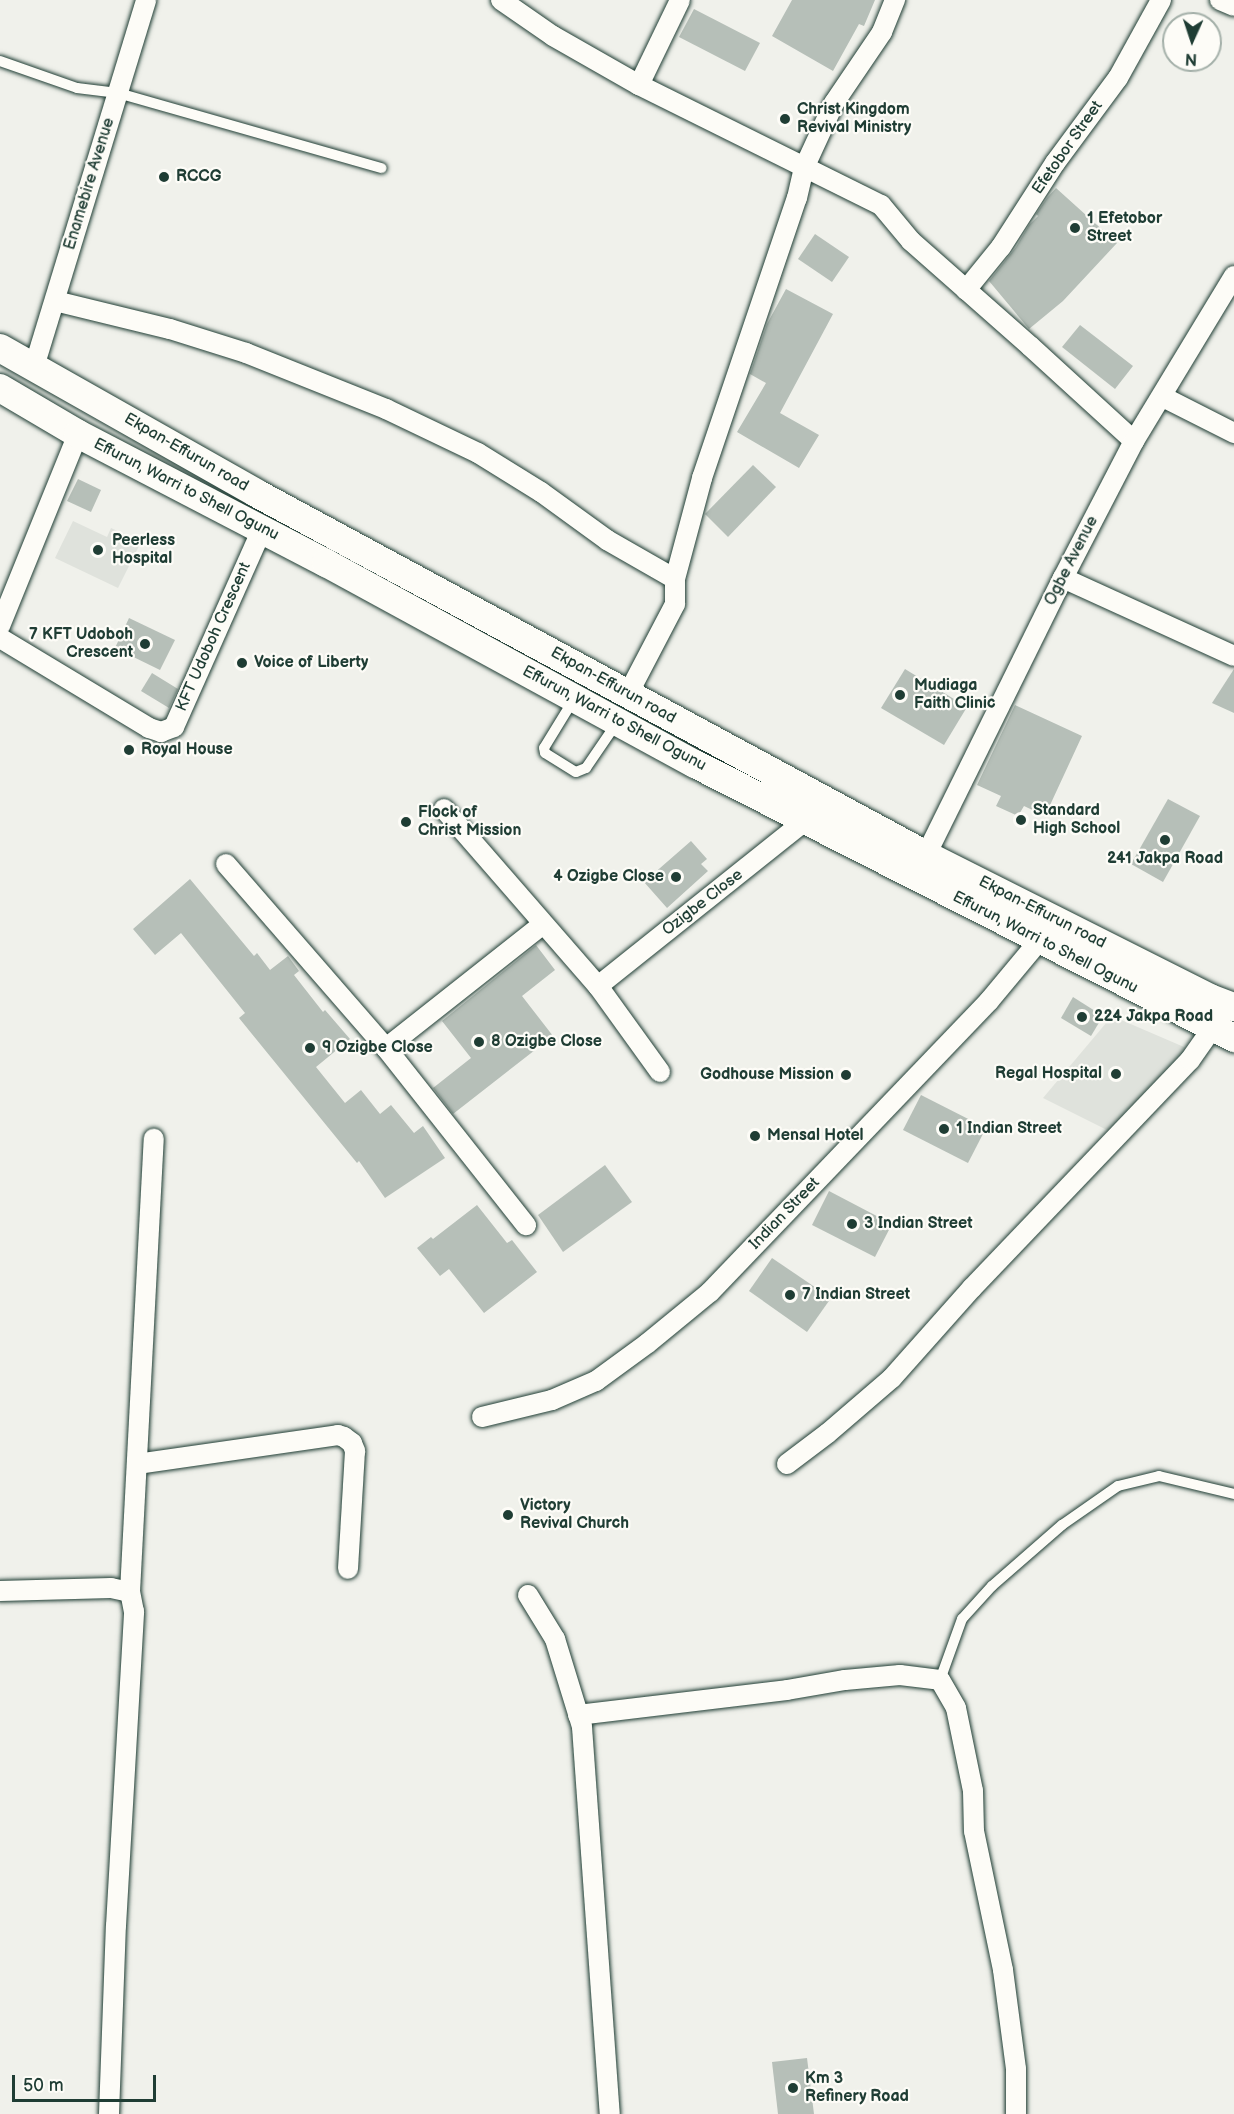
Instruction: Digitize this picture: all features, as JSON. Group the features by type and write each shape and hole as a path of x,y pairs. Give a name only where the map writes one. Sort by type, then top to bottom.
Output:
{"main road":[{"name":"Ekpan-Effurun road","path":"0,348 256,493 926,855 1210,998 1234,1007"},
{"name":"Effurun, Warri to Shell Ogunu","path":"0,388 78,434 262,529 618,721 1039,941 1223,1034"}],"street":[{"name":"Enamebire Avenue","path":"34,367 146,0"},
{"path":"501,0 553,36 639,85 881,205 911,241 1134,441"},
{"path":"639,85 680,0"},
{"path":"628,694 675,604 675,579 702,478 797,198 804,168 834,103 882,32 895,0"},
{"name":"Efetobor Street","path":"966,290 1002,247 1055,163 1119,78 1161,0"},
{"path":"1221,0 1234,6"},
{"name":"Ogbe Avenue","path":"926,855 1063,578 1134,441 1163,397 1234,276"},
{"path":"54,301 170,329 246,352 386,409 478,453 541,492 608,540 675,579"},
{"path":"1163,397 1234,433"},
{"path":"0,626 78,434"},
{"name":"KFT Udoboh Crescent","path":"0,638 149,728 161,732 174,727 262,529"},
{"path":"1063,578 1234,656"},
{"path":"444,809 598,986 660,1072"},
{"name":"Ozigbe Close","path":"598,986 807,819"},
{"path":"226,864 386,1048 526,1225"},
{"path":"386,1048 543,924"},
{"name":"Indian Street","path":"482,1417 552,1400 596,1381 648,1344 710,1292 989,1001 1039,941"},
{"path":"787,1464 828,1433 892,1378 972,1288 1190,1060 1223,1034"},
{"path":"109,2114 116,1926 134,1612 130,1592 154,1139"},
{"path":"137,1464 338,1435 344,1437 352,1443 355,1451 348,1569"},
{"path":"0,1590 111,1588 130,1592"},
{"path":"528,1595 555,1639 582,1727 610,2114"},
{"path":"578,1715 787,1690 844,1680 900,1675 940,1680 956,1708 974,1791 974,1831 1004,1981 1016,2069 1016,2114"}],"lane":[{"path":"0,61 77,88 118,93 382,168"},
{"path":"575,698 544,748 545,753 576,772 586,768 618,721"},
{"path":"940,1680 962,1619 992,1586 1062,1525 1118,1486 1159,1476 1234,1494"}],"shaded area":[{"name":"Peerless Hospital","path":"73,521 107,537 111,528 141,542 118,588 55,558"},
{"name":"Regal Hospital","path":"1112,1016 1191,1050 1115,1134 1043,1098"}],"building":[{"path":"792,0 875,0 864,26 859,24 833,71 772,36"},
{"path":"694,9 760,43 745,71 679,37"},
{"path":"1056,188 1117,243 1063,301 1029,329 989,281 1016,247 1029,225 1038,216 1036,214"},
{"path":"815,234 849,257 832,282 798,259"},
{"path":"786,289 833,314 780,413 819,435 799,468 737,432 766,383 750,374 767,324"},
{"path":"1080,325 1133,366 1115,389 1062,347"},
{"path":"753,465 776,487 728,537 705,514"},
{"path":"78,479 101,490 91,512 67,501"},
{"name":"7 KFT Udoboh Crescent","path":"129,618 175,640 160,670 115,648"},
{"path":"905,669 967,707 944,745 881,708"},
{"path":"1234,669 1234,713 1212,703"},
{"path":"152,673 178,689 169,708 141,691"},
{"path":"1015,705 1082,736 1045,816 1024,806 1018,816 996,806 1001,796 977,785"},
{"name":"241 Jakpa Road","path":"1168,799 1200,816 1163,882 1131,864"},
{"name":"4 Ozigbe Close","path":"691,841 707,859 701,864 708,871 667,908 644,882"},
{"path":"190,879 254,956 257,953 270,970 288,956 299,971 294,975 323,1012 325,1010 350,1039 316,1067 345,1103 361,1090 380,1114 391,1105 414,1133 423,1126 445,1158 385,1198 359,1161 357,1163 239,1018 245,1013 181,933 155,955 133,929"},
{"path":"536,945 555,970 522,996 553,1036 453,1114 433,1088 471,1058 442,1021"},
{"name":"224 Jakpa Road","path":"1073,997 1103,1016 1091,1036 1061,1018"},
{"name":"1 Indian Street","path":"921,1095 986,1128 968,1163 903,1130"},
{"path":"605,1165 632,1202 563,1252 538,1215"},
{"name":"3 Indian Street","path":"829,1191 892,1224 875,1257 812,1225"},
{"path":"477,1205 507,1243 512,1240 537,1272 484,1313 449,1269 440,1276 417,1248 431,1237 433,1239"},
{"name":"7 Indian Street","path":"772,1258 831,1298 807,1332 749,1291"},
{"name":"Km 3 Refinery Road","path":"807,2058 814,2114 778,2114 772,2062"}],"place":[{"name":"Christ Kingdom Revival Ministry","path":"785,119"},
{"name":"RCCG","path":"164,177"},
{"name":"1 Efetobor Street","path":"1075,228"},
{"name":"Peerless Hospital","path":"98,550"},
{"name":"7 KFT Udoboh Crescent","path":"145,644"},
{"name":"Voice of Liberty","path":"242,663"},
{"name":"Mudiaga Faith Clinic","path":"900,695"},
{"name":"Royal House","path":"129,750"},
{"name":"Standard High School","path":"1021,820"},
{"name":"Flock of Christ Mission","path":"406,822"},
{"name":"241 Jakpa Road","path":"1165,840"},
{"name":"4 Ozigbe Close","path":"676,877"},
{"name":"224 Jakpa Road","path":"1082,1017"},
{"name":"8 Ozigbe Close","path":"479,1042"},
{"name":"9 Ozigbe Close","path":"310,1048"},
{"name":"Regal Hospital","path":"1116,1074"},
{"name":"Godhouse Mission","path":"846,1075"},
{"name":"1 Indian Street","path":"944,1129"},
{"name":"Mensal Hotel","path":"755,1136"},
{"name":"3 Indian Street","path":"852,1224"},
{"name":"7 Indian Street","path":"790,1295"},
{"name":"Victory Revival Church","path":"508,1515"},
{"name":"Km 3 Refinery Road","path":"793,2088"}]}
